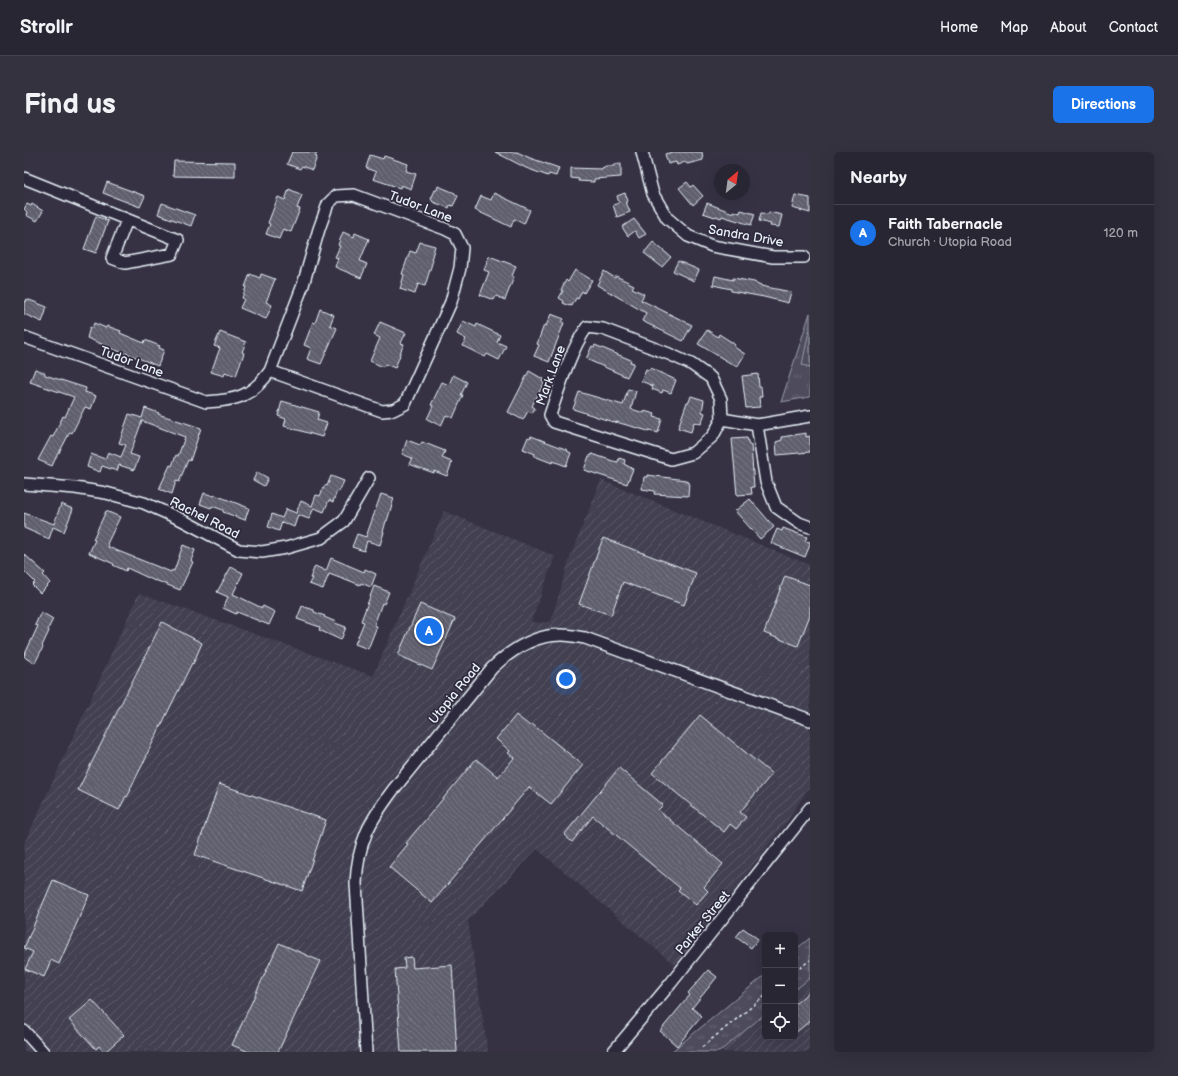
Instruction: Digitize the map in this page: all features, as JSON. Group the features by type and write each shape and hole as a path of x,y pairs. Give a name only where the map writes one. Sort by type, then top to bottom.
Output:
{"street":[{"name":"Sandra Drive","path":"642,152 653,194 667,218 688,236 712,246 773,257 804,257"},
{"path":"24,178 178,240 172,254 125,263 112,258 127,220"},
{"name":"Tudor Lane","path":"24,337 206,402 228,401 248,394 261,384 270,371 303,285 319,229 328,204 336,196 354,195 455,234 462,248 460,268 451,302 405,404 393,410 382,411 270,371"},
{"name":"Mark Lane","path":"587,327 603,329 692,364 711,378 721,399 722,419 713,436 693,453 670,459 554,422 550,415 578,339 587,327"},
{"path":"722,419 757,425 810,416"},
{"path":"757,425 766,482 776,507 799,523 810,527"},
{"name":"Rachel Road","path":"24,484 75,488 106,493 144,503 180,519 239,550 262,552 286,548 321,538 344,521 368,478"},
{"name":"Utopia Road","path":"366,1052 356,883 360,846 378,809 490,672 506,655 521,645 542,637 563,635 585,638 810,720"},
{"name":"Parker Street","path":"613,1052 810,808"},
{"path":"24,1031 43,1052"}],"path":[{"path":"798,970 810,960"},
{"path":"702,1047 762,998"}],"shaded area":[{"path":"601,480 810,565 810,786 787,821 676,966 537,849 468,921 488,1052 24,1052 24,844 139,593 373,676 444,511 555,556 531,622 541,623 551,621 570,557"},
{"path":"810,978 810,1052 719,1052 762,1017 762,1040 798,1040 798,988"}],"green space":[{"path":"810,313 810,397 781,402"},
{"path":"810,331 810,367 802,365"},
{"path":"810,938 810,978 798,988 798,968 798,948"},
{"path":"762,977 762,1016 719,1052 671,1052"}],"building":[{"path":"292,152 317,152 315,156 317,157 312,170 302,166 300,169 287,164"},
{"path":"495,152 517,152 559,168 556,176 549,174 548,176 526,168"},
{"path":"673,152 702,152 703,160 687,164 685,162 677,165 676,162 668,164 665,154"},
{"path":"370,155 383,159 384,156 408,164 406,171 416,174 411,189 401,185 400,188 373,179 376,172 366,168"},
{"path":"174,161 235,162 235,177 173,176"},
{"path":"614,164 621,164 621,177 594,179 594,182 578,181 579,179 571,178 571,168 602,169 606,166 614,166"},
{"path":"107,182 145,196 140,207 103,193"},
{"path":"687,182 691,187 693,185 703,196 693,205 679,188"},
{"path":"438,186 455,193 458,196 453,206 450,205 449,208 433,202 431,199"},
{"path":"289,189 302,195 297,208 300,209 291,232 283,229 279,239 266,234 270,224 268,223 278,197 285,200"},
{"path":"494,193 530,210 524,224 514,219 511,227 475,210 481,196 491,200"},
{"path":"625,193 628,201 626,202 630,212 617,217 613,205 619,203 617,196"},
{"path":"795,195 810,198 810,213 792,208"},
{"path":"162,203 195,215 191,226 158,214"},
{"path":"707,203 733,213 733,211 740,213 741,210 755,214 751,225 722,216 721,218 715,217 703,213"},
{"path":"27,204 31,206 32,204 43,211 37,221 26,215 27,212 24,209"},
{"path":"769,212 782,215 779,227 770,226 771,224 759,221 761,213 769,214"},
{"path":"96,216 108,221 96,253 84,249"},
{"path":"634,219 646,234 639,238 635,231 628,236 622,227"},
{"path":"343,232 354,237 355,233 369,239 360,261 367,264 361,278 335,267 338,258 335,257 340,246 338,245"},
{"path":"420,242 435,246 431,260 433,260 425,286 418,284 415,294 400,289 404,275 402,274 410,251 416,253"},
{"path":"653,242 671,257 662,267 644,253"},
{"path":"489,256 516,266 512,276 514,277 505,300 496,296 494,300 480,295 489,272 484,270"},
{"path":"678,261 699,270 694,281 673,271"},
{"path":"575,270 592,280 584,293 582,291 578,299 576,298 572,306 570,306 563,303 564,301 559,298 566,280 568,282"},
{"path":"604,271 615,278 616,276 634,285 632,288 644,294 641,300 692,325 683,341 642,321 646,313 597,285"},
{"path":"250,274 260,278 261,274 275,279 266,302 272,305 266,319 240,308 244,299 242,298"},
{"path":"715,276 733,280 733,278 754,282 761,286 791,292 788,303 731,291 731,289 713,285"},
{"path":"27,299 47,307 42,322 24,314 24,301 26,302"},
{"path":"320,309 334,315 330,325 337,328 321,364 307,359 311,348 304,345"},
{"path":"551,314 564,319 562,322 564,323 549,362 534,356 539,345 537,344 544,325 546,326"},
{"path":"463,321 476,327 477,324 500,335 497,342 506,346 499,360 487,354 485,357 463,346 466,339 457,334"},
{"path":"380,322 406,333 401,343 404,344 395,368 385,364 383,367 370,361 380,338 374,335"},
{"path":"94,323 106,328 107,326 121,331 120,333 144,343 145,340 160,346 159,348 164,350 158,366 87,338 90,327 92,328"},
{"path":"707,330 718,337 719,334 733,343 735,345 734,347 745,354 737,367 698,344"},
{"path":"220,332 246,342 236,376 225,372 224,376 211,372 220,348 214,346"},
{"path":"595,345 631,360 630,362 634,363 627,377 586,359 592,346 594,347"},
{"path":"650,368 676,380 671,393 663,390 662,393 652,389 653,386 641,381 646,369 649,370"},
{"path":"35,369 45,373 45,375 86,388 85,392 96,396 91,409 85,407 72,433 70,432 52,466 38,460 51,436 53,437 63,416 65,417 74,397 30,382"},
{"path":"529,371 543,379 542,381 544,383 532,406 535,408 532,413 528,411 523,420 508,412"},
{"path":"758,374 759,387 761,387 762,397 759,397 760,407 746,408 742,376"},
{"path":"453,375 467,382 453,418 446,415 441,426 427,419 433,406 431,405 442,382 449,385"},
{"path":"628,389 636,391 631,409 644,413 644,411 655,414 654,417 662,419 658,433 616,423 573,409 579,392 623,405"},
{"path":"691,396 704,400 702,412 705,413 701,424 694,422 691,432 678,428 687,402 689,402"},
{"path":"282,401 319,412 317,420 327,423 322,437 284,426 286,419 278,416"},
{"path":"145,408 159,413 158,414 201,428 190,461 188,460 179,482 176,481 172,494 159,489 170,465 172,466 176,455 178,456 185,437 142,421 130,454 139,457 134,470 119,465 117,471 102,466 100,472 87,467 91,454 105,459 108,452 121,457 126,445 119,443 129,414 142,418"},
{"path":"806,433 806,437 810,436 810,452 777,455 776,442 782,440 782,437"},
{"path":"531,436 568,450 567,451 571,453 566,466 553,461 552,463 534,456 535,454 523,449 528,437 530,438"},
{"path":"747,438 749,445 751,445 754,487 751,487 752,494 737,495 732,439"},
{"path":"407,440 420,445 422,442 445,451 442,458 452,462 447,476 409,464 412,458 402,454"},
{"path":"592,454 618,462 619,458 625,460 624,464 633,469 627,484 584,470 589,456"},
{"path":"257,472 268,478 264,486 253,480"},
{"path":"647,475 686,480 689,482 688,496 654,494 655,491 642,489 644,477 647,477"},
{"path":"331,476 344,481 339,492 337,491 333,502 329,500 324,512 314,508 309,519 298,515 294,527 282,522 279,531 268,527 272,514 282,518 286,509 296,513 301,501 312,506 316,495 320,496 325,485 327,486"},
{"path":"204,493 215,495 249,508 245,520 223,512 223,510 212,506 211,508 200,504"},
{"path":"381,494 394,498 380,545 367,541 364,551 352,547 357,534 366,537"},
{"path":"750,499 774,527 760,539 735,511"},
{"path":"61,504 73,509 64,532 53,527 49,539 24,528 24,513 54,524"},
{"path":"106,511 120,517 107,544 109,545 108,547 171,572 172,570 174,571 183,545 195,550 191,561 193,562 180,590 155,581 127,568 126,571 89,553 95,540 93,539"},
{"path":"783,528 807,537 805,541 810,542 810,545 805,557 771,543 777,529 782,531"},
{"path":"603,538 696,573 684,605 623,582 611,615 579,604"},
{"path":"24,554 45,573 43,575 50,583 40,593 32,585 35,582 24,571"},
{"path":"331,558 364,572 365,569 376,574 371,587 361,583 360,585 329,574 323,589 309,584 315,566 326,571"},
{"path":"231,567 243,573 233,594 262,608 263,606 275,612 269,625 223,608 228,597 217,592"},
{"path":"785,576 810,585 810,615 798,646 764,633"},
{"path":"374,586 389,592 384,604 382,603 374,625 377,626 368,649 355,644 364,622 361,621"},
{"path":"420,604 455,619 432,670 398,655"},
{"path":"302,606 314,610 314,612 346,627 341,640 319,630 320,627 297,619"},
{"path":"41,612 53,619 48,629 49,631 42,646 43,647 35,663 24,656 38,626 35,625"},
{"path":"162,622 202,643 193,664 192,663 130,789 131,790 127,797 126,796 119,810 78,790"},
{"path":"516,715 530,726 532,724 583,765 551,804 529,787 432,903 389,867 408,844 406,843 476,759 498,777 514,758 508,753 510,751 496,739"},
{"path":"700,715 772,774 740,812 746,817 736,829 730,824 724,832 652,773"},
{"path":"619,768 663,805 658,810 723,864 704,887 708,891 696,905 678,890 680,888 593,816 572,842 564,835"},
{"path":"219,784 326,820 302,891 195,855"},
{"path":"53,880 89,895 59,964 51,960 44,977 25,969 33,952 24,948"},
{"path":"743,928 758,939 751,948 736,937"},
{"path":"279,943 320,961 278,1052 249,1052 232,1045"},
{"path":"412,957 413,968 452,965 457,1052 401,1052 395,969 405,968 404,958"},
{"path":"708,970 717,977 692,1008 702,1016 677,1046 660,1031 690,995 688,993"},
{"path":"810,991 810,1021 798,1031 798,1004 798,1001"},
{"path":"92,1000 124,1035 105,1052 99,1046 96,1049 69,1020"}],"place":[{"name":"Faith Tabernacle","path":"429,631"}]}
